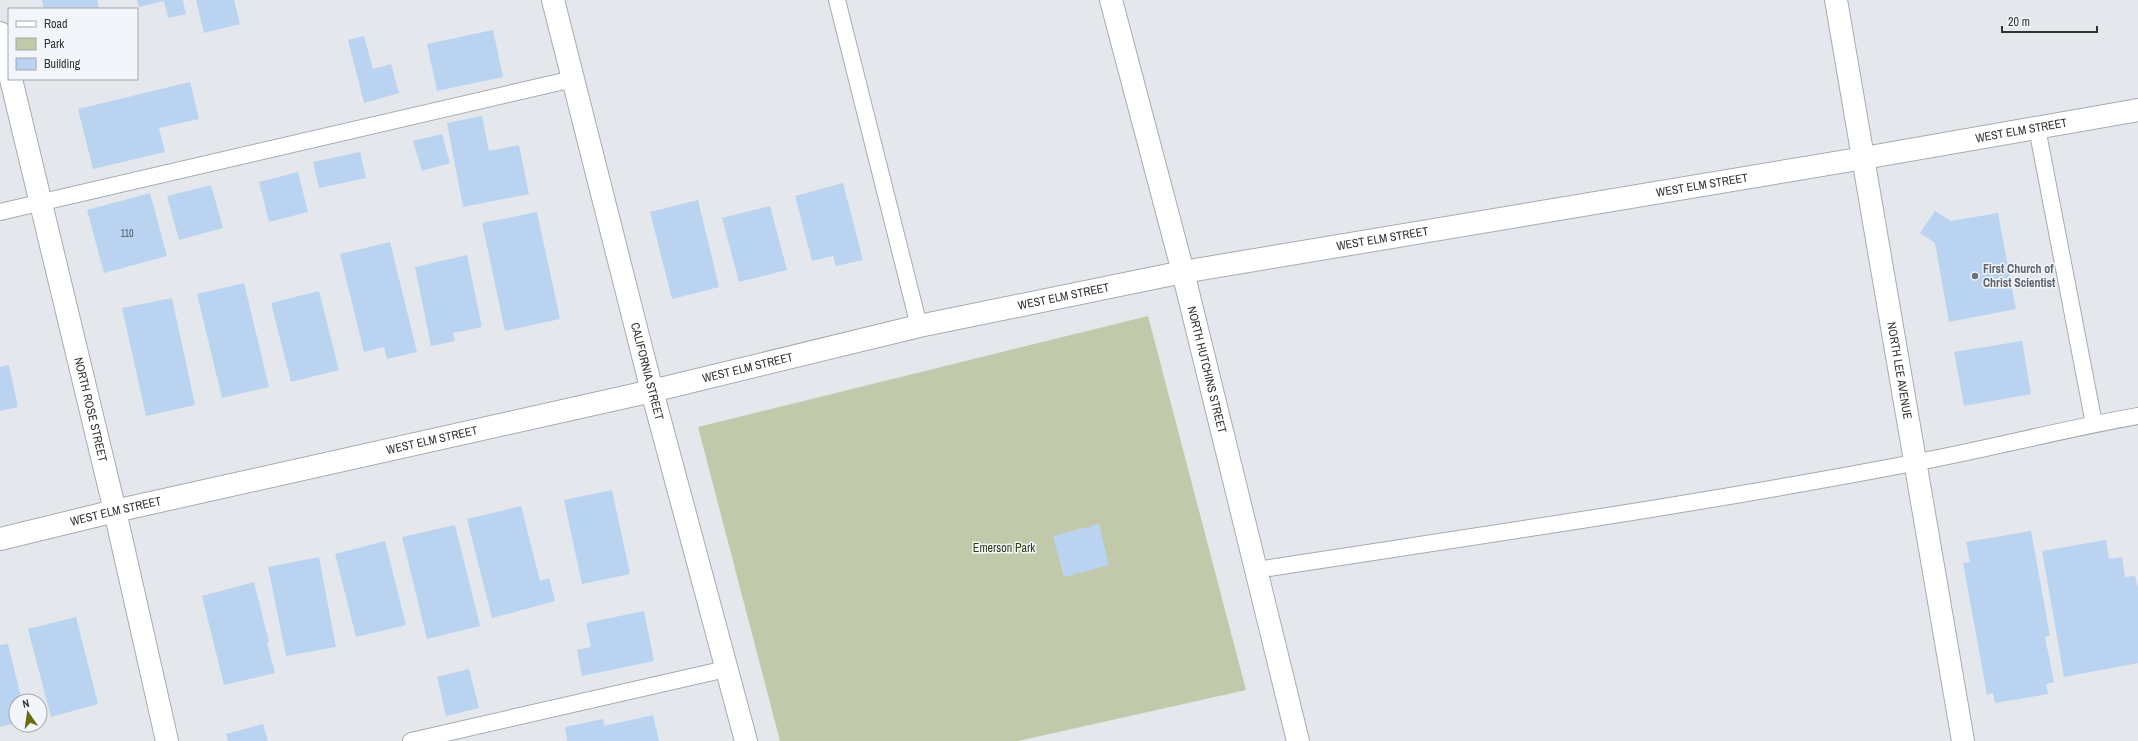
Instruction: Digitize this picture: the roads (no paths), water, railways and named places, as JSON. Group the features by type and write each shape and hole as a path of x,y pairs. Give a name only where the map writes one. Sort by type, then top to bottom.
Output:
{"street":[{"name":"CALIFORNIA STREET","path":"553,0 652,391 746,741"},
{"name":"NORTH HUTCHINS STREET","path":"1111,0 1183,272 1298,741"},
{"name":"NORTH LEE AVENUE","path":"1836,0 1963,741"},
{"path":"0,33 8,68"},
{"name":"NORTH ROSE STREET","path":"11,80 39,202 115,511 167,741"},
{"name":"WEST ELM STREET","path":"0,539 115,511 652,391 919,326 1183,272 1864,158 2138,110"}],"lane":[{"path":"837,0 919,326"},
{"path":"0,212 573,79"},
{"path":"2037,128 2094,424"},
{"path":"1256,570 1702,500 1915,463 2094,424 2138,416"},
{"path":"411,741 449,737 726,669"}],"place":[{"name":"First Church of Christ Scientist","path":"1975,276"}],"park label":[{"name":"Emerson Park","path":"1004,548"}]}
